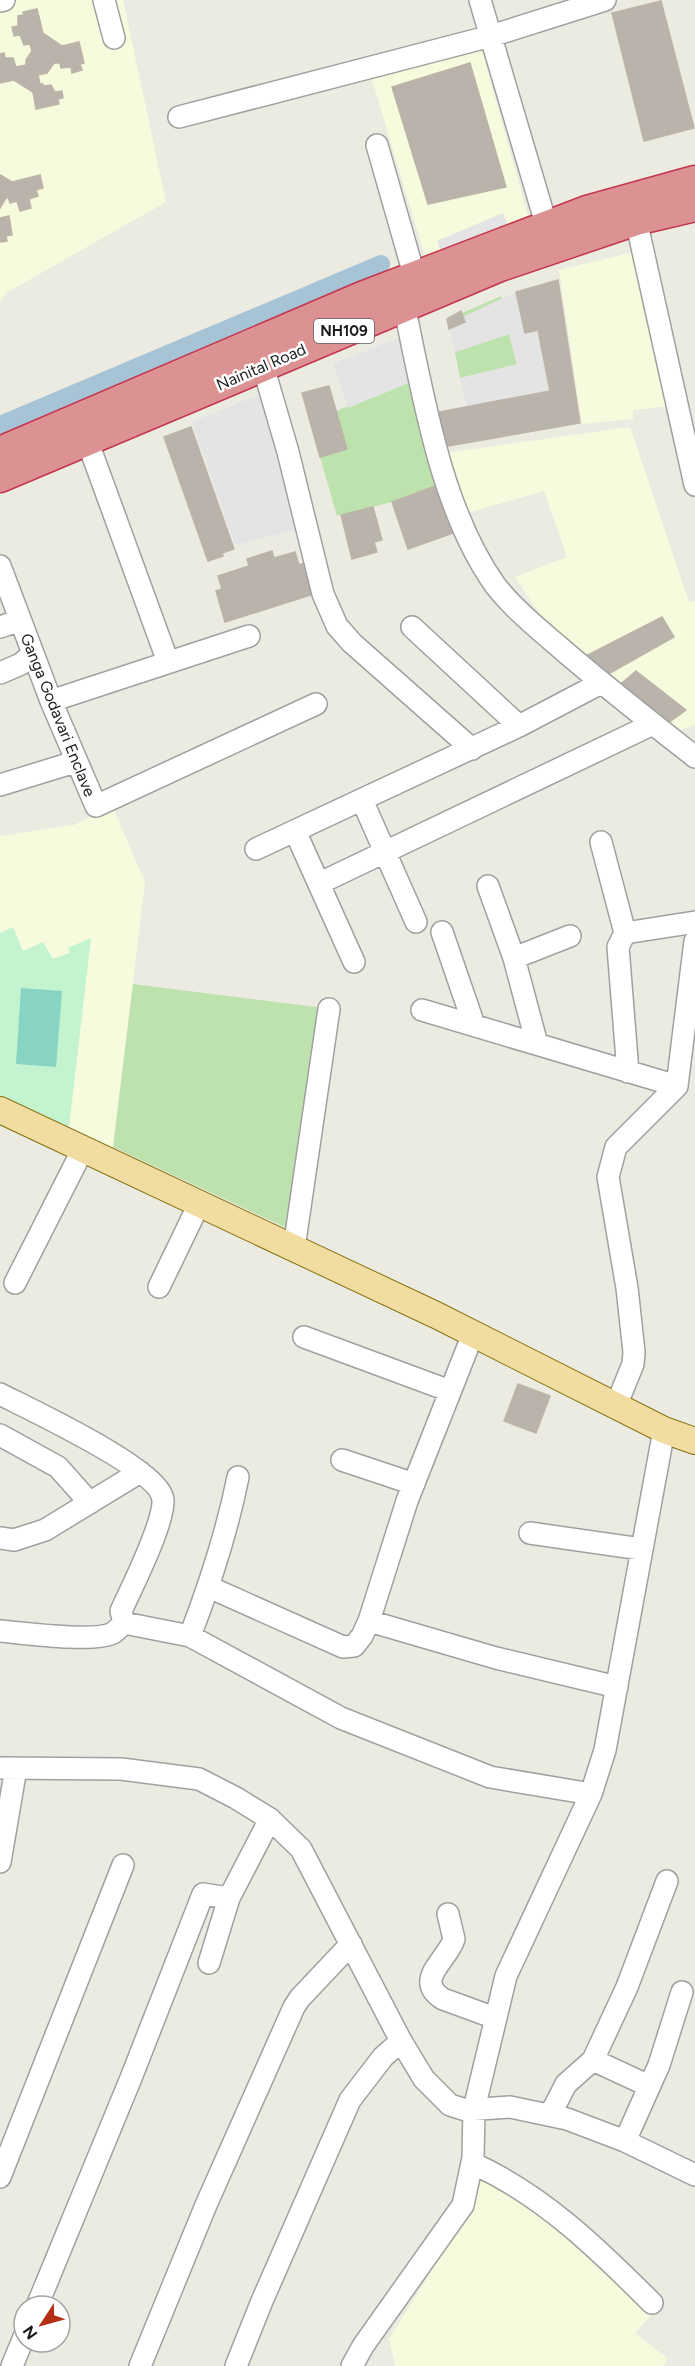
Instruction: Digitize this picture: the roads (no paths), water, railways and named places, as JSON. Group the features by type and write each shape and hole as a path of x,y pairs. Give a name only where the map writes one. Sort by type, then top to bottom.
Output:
{"highway":[{"name":"Nainital Road","path":"0,477 263,366 547,227 587,211 695,181"},
{"name":"Nainital Road","path":"0,452 421,287 500,266 636,220 695,206"}],"main road":[{"path":"0,1110 473,1334 664,1430 695,1441"}],"street":[{"path":"104,0 114,38"},
{"path":"480,0 547,227"},
{"path":"179,117 491,36 605,0"},
{"path":"377,145 421,287 433,440 463,528 495,586 537,628 601,683 695,757"},
{"path":"636,220 695,485"},
{"path":"263,366 288,452 323,594 337,626 352,644 472,749"},
{"path":"87,440 168,662"},
{"name":"Ganga Godavari Enclave","path":"0,566 10,623 32,654 75,762 96,806 316,704"},
{"path":"412,627 519,726"},
{"path":"51,701 249,636"},
{"path":"0,673 21,664 32,654"},
{"path":"256,849 472,749 601,683"},
{"path":"320,883 653,724"},
{"path":"0,785 75,762"},
{"path":"362,800 416,922"},
{"path":"295,831 354,962"},
{"path":"601,842 625,933 618,947 628,1072"},
{"path":"488,886 514,958 537,1044"},
{"path":"625,933 695,922"},
{"path":"442,932 474,1025"},
{"path":"514,958 570,936"},
{"path":"616,1406 633,1364 634,1352 627,1288 608,1177 616,1147 677,1086 695,941"},
{"path":"294,1248 330,1009"},
{"path":"422,1010 677,1086"},
{"path":"15,1283 82,1149"},
{"path":"159,1287 199,1204"},
{"path":"208,1587 343,1647 354,1646 369,1621 414,1484 473,1334"},
{"path":"304,1337 450,1391"},
{"path":"0,1394 103,1448 140,1472 155,1485 163,1497 162,1515 121,1611 124,1623"},
{"path":"352,2366 363,2346 463,2205 472,2163 474,2109 506,1976 591,1794 605,1750 664,1430"},
{"path":"0,1435 58,1467 90,1503"},
{"path":"342,1460 414,1484"},
{"path":"0,1538 14,1540 45,1530 140,1472"},
{"path":"190,1636 229,1518 237,1477"},
{"path":"530,1533 641,1549"},
{"path":"369,1621 496,1658 617,1687"},
{"path":"0,1631 40,1635 100,1636 113,1633 124,1623"},
{"path":"124,1623 190,1636 341,1718 490,1777 591,1794"},
{"path":"0,1862 8,1768 121,1769 199,1779 237,1798 270,1820 301,1849 401,2041 424,2079 450,2105 466,2110 510,2107 567,2119 625,2141 695,2175"},
{"path":"208,1963 229,1898 270,1820"},
{"path":"0,2177 123,1865"},
{"path":"550,2115 566,2084 593,2060 627,1987 667,1881"},
{"path":"42,2294 129,2085 203,1894 229,1898"},
{"path":"448,1914 454,1939 433,1974 430,1981 431,1987 443,2000 495,2018"},
{"path":"140,2366 206,2205 294,2007 351,1944"},
{"path":"625,2141 659,2065 682,1992"},
{"path":"236,2366 350,2100 383,2057 401,2041"},
{"path":"593,2060 649,2086"},
{"path":"472,2163 528,2193 591,2242 652,2303"}],"waterway":[{"path":"0,425 381,264"}]}
